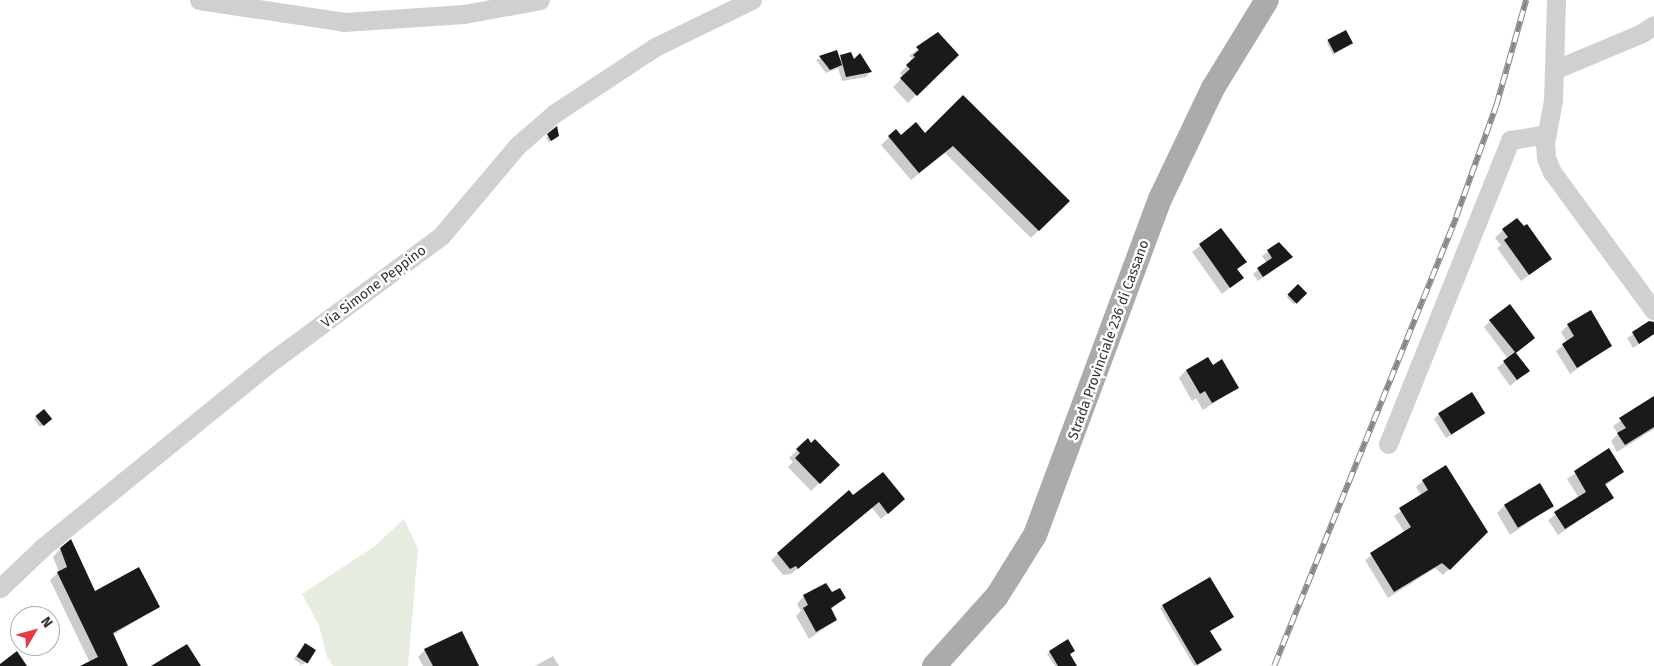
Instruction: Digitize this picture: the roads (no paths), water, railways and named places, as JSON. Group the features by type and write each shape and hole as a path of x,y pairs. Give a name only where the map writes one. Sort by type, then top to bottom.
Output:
{"main road":[{"name":"Strada Provinciale 236 di Cassano","path":"934,666 998,596 1035,536 1160,199 1213,88 1267,0"}],"street":[{"path":"199,0 344,22 464,14 540,0"},
{"name":"Via Simone Peppino","path":"0,588 42,547 253,376 434,243 466,210 518,144 555,113 718,8 752,0"},
{"path":"1556,0 1554,70 1546,158 1552,172 1654,311"},
{"path":"1554,70 1642,33 1654,25"},
{"path":"1388,444 1510,140 1548,128"}],"railway":[{"path":"1274,666 1456,217 1496,106 1526,0"}]}
